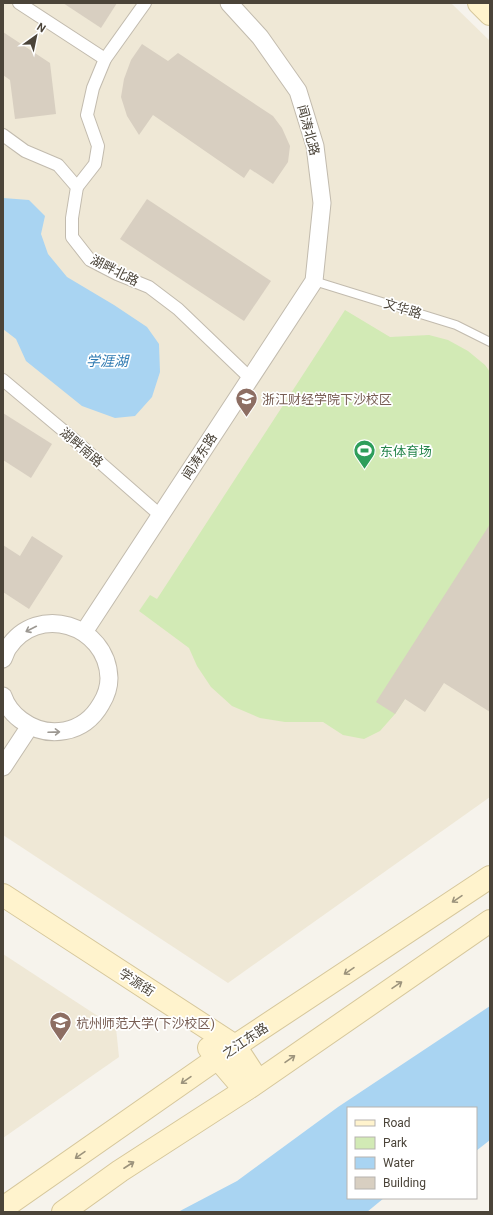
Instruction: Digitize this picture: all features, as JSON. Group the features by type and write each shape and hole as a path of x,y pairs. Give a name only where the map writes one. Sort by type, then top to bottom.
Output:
{"main road":[{"path":"479,3 490,14"},
{"name":"之江东路","path":"3,1208 227,1052 490,877"},
{"name":"学源街","path":"3,895 227,1052 252,1086"},
{"path":"3,911 200,1038 227,1052"},
{"path":"62,1212 120,1170 252,1086 490,921"}],"street":[{"path":"19,3 105,59"},
{"path":"3,135 25,151 58,165 78,187 95,164 98,146 87,115 93,88 105,59 145,3"},
{"name":"闻涛北路","path":"229,3 260,37 298,91 315,146 322,203 314,281"},
{"name":"湖畔北路","path":"78,187 72,218 72,237 90,260 117,274 149,287 178,309 250,378"},
{"name":"闻涛东路","path":"84,632 314,281"},
{"name":"湖畔南路","path":"3,380 71,436 160,516"},
{"path":"3,696 4,701 15,716 30,726 47,732 65,731 82,725 96,713 105,697 109,679 106,661 97,645 84,632 68,625 51,623 34,626 20,635 5,650"},
{"path":"3,767 30,726"}],"lane":[{"name":"文华路","path":"314,281 456,325 490,342"}],"shaded area":[{"name":"浙江财经学院下沙校区","path":"3,3 451,3 490,41 490,797 228,983 3,835"},
{"name":"杭州师范大学(下沙校区)","path":"3,954 116,1028 119,1057 3,1138"}],"green space":[{"name":"东体育场","path":"345,310 390,337 429,335 448,340 468,351 485,365 490,372 490,570 395,714 380,731 364,739 343,735 323,722 285,722 260,718 232,706 211,687 197,666 189,648 139,611 150,595 157,599"}],"water":[{"name":"学涯湖","path":"3,198 29,200 45,216 41,234 48,254 67,277 147,327 159,344 160,372 152,397 135,416 115,418 82,406 26,361 16,339 3,329"},
{"path":"490,1006 490,1140 477,1150 477,1107 347,1107 347,1199 383,1199 367,1212 178,1212 237,1181 338,1107"}],"building":[{"path":"63,3 117,3 101,28"},
{"path":"3,32 50,63 56,114 15,119 10,80 3,75"},
{"path":"142,44 168,61 178,53 273,116 282,128 290,146 288,162 273,184 250,169 244,178 153,115 139,135 127,116 121,97 124,79 131,60"},
{"path":"147,199 271,281 244,321 120,239"},
{"path":"3,413 52,444 31,478 3,460"},
{"path":"490,524 490,712 444,683 425,712 405,699 395,714 376,702"},
{"path":"32,536 63,556 29,609 3,592 3,545 20,556"}],"place":[{"name":"浙江财经学院下沙校区","path":"246,418"},
{"name":"东体育场","path":"365,470"},
{"name":"杭州师范大学(下沙校区)","path":"60,1042"}]}
